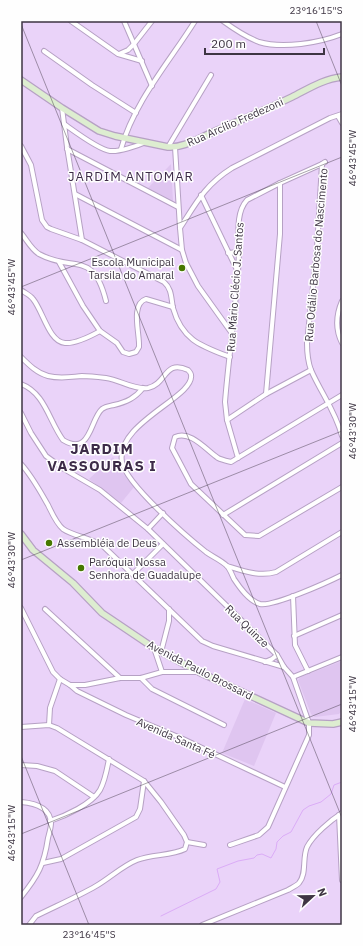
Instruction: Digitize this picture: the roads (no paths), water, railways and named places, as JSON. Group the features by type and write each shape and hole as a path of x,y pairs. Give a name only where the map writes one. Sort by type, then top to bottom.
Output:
{"main road":[{"name":"Rua Arcílio Fredezoni","path":"21,80 99,131 124,138 174,147 264,110 322,82 333,78 342,77"},
{"name":"Avenida Paulo Brossard","path":"21,534 33,550 73,583 102,612 154,648 199,672 309,723 333,724 342,722"}],"street":[{"path":"71,21 118,54 142,61"},
{"path":"124,21 152,86"},
{"path":"118,54 128,50 152,21"},
{"path":"121,149 124,138 136,113 195,21"},
{"path":"224,21 258,42 270,44 282,45 310,42 328,39 342,34"},
{"path":"44,52 136,113"},
{"path":"168,147 211,75"},
{"path":"62,108 82,240"},
{"path":"180,228 201,195 213,182 232,168 330,118 340,115 342,123"},
{"path":"64,124 109,151 135,148 146,142"},
{"path":"21,146 28,157 44,224 51,229 82,240 164,282 169,287 171,292 173,307 181,325 191,339 203,347 230,356"},
{"path":"174,147 182,250 186,263 198,286 232,332"},
{"path":"67,149 178,208"},
{"name":"Rua Mário Clécio J. Santos","path":"238,458 225,402 238,272 240,212 243,204 247,200 324,163"},
{"name":"Rua Odálio Barbosa do Nascimento","path":"324,163 307,343 308,359 311,370 329,403 342,436"},
{"path":"266,394 280,234 280,183"},
{"path":"75,194 182,250"},
{"path":"201,195 238,272"},
{"path":"21,233 39,254 60,262 81,265 89,268 95,273 100,281 106,301"},
{"path":"228,253 239,252"},
{"path":"60,262 83,306 100,331 117,343 123,352 129,354 136,352 139,347 137,314 139,304 142,301 146,299 173,307"},
{"path":"21,290 33,299 51,332 60,342 70,343 100,331"},
{"path":"342,301 338,310 337,328 342,343"},
{"path":"21,357 33,369 41,374 59,378 93,376 108,378 143,388 149,388 154,385 175,366 188,370 191,375 185,388 146,419 129,437 124,447 122,462 129,477 185,535 227,566 250,573 268,574 276,572 342,532"},
{"path":"228,420 266,394 311,370"},
{"path":"21,384 36,393 47,409 63,440 73,444 79,443 87,438 102,410 106,407 131,400 143,388"},
{"path":"342,395 231,462 218,458 212,452 188,436 180,435 175,437 172,444 172,448 191,484 245,535 259,536 342,487"},
{"name":"Rua Quinze","path":"21,413 31,433 46,456 64,469 100,490 148,529 277,655 284,667 294,677 309,723"},
{"path":"223,515 342,442"},
{"path":"21,464 28,471 63,529 90,539 103,546 202,641 213,646 284,667"},
{"path":"148,529 163,513"},
{"path":"133,574 163,544"},
{"path":"227,566 240,588 250,599 256,603 266,604 294,596 342,575"},
{"path":"294,596 295,645 308,671"},
{"path":"21,608 53,672 60,679 50,708 49,725"},
{"path":"45,609 120,678"},
{"path":"161,652 169,621 169,609"},
{"path":"294,636 342,615"},
{"path":"169,621 178,617"},
{"path":"154,648 162,672"},
{"path":"265,662 277,655"},
{"path":"294,677 342,657"},
{"path":"70,685 85,685 120,678 141,678 162,672 199,672"},
{"path":"141,678 152,689 224,725"},
{"name":"Avenida Santa Fé","path":"60,679 78,691 126,715 183,739 285,787"},
{"path":"230,845 259,835 272,821 285,787 310,734 309,723"},
{"path":"21,727 49,725 63,731 144,782 161,802 184,835 187,842 185,849 180,852 145,857 126,865 97,886 36,916 29,925"},
{"path":"50,821 70,814 94,797 100,789 109,759"},
{"path":"21,765 37,766 55,771 94,797"},
{"path":"43,863 61,859 136,817 140,809 144,782"},
{"path":"21,802 38,804 49,815 50,821 43,863 32,884 21,897"},
{"path":"340,814 342,880"},
{"path":"202,925 288,890 299,883 302,878 307,847 316,835 340,814"},
{"path":"187,842 204,845"}],"waterway":[{"path":"161,916 216,889 220,882 217,869 238,861 254,858 257,855 262,854 271,858 276,849 277,842 283,836 291,832 303,810 309,806 321,802 331,794 334,785 342,782"}],"place":[{"name":"Escola Municipal Tarsila do Amaral","path":"182,268"},
{"name":"Assembléia de Deus","path":"49,543"},
{"name":"Paróquia Nossa Senhora de Guadalupe","path":"81,568"}],"district":[{"name":"JARDIM ANTOMAR","path":"131,176"},
{"name":"JARDIM VASSOURAS I","path":"102,458"}]}
